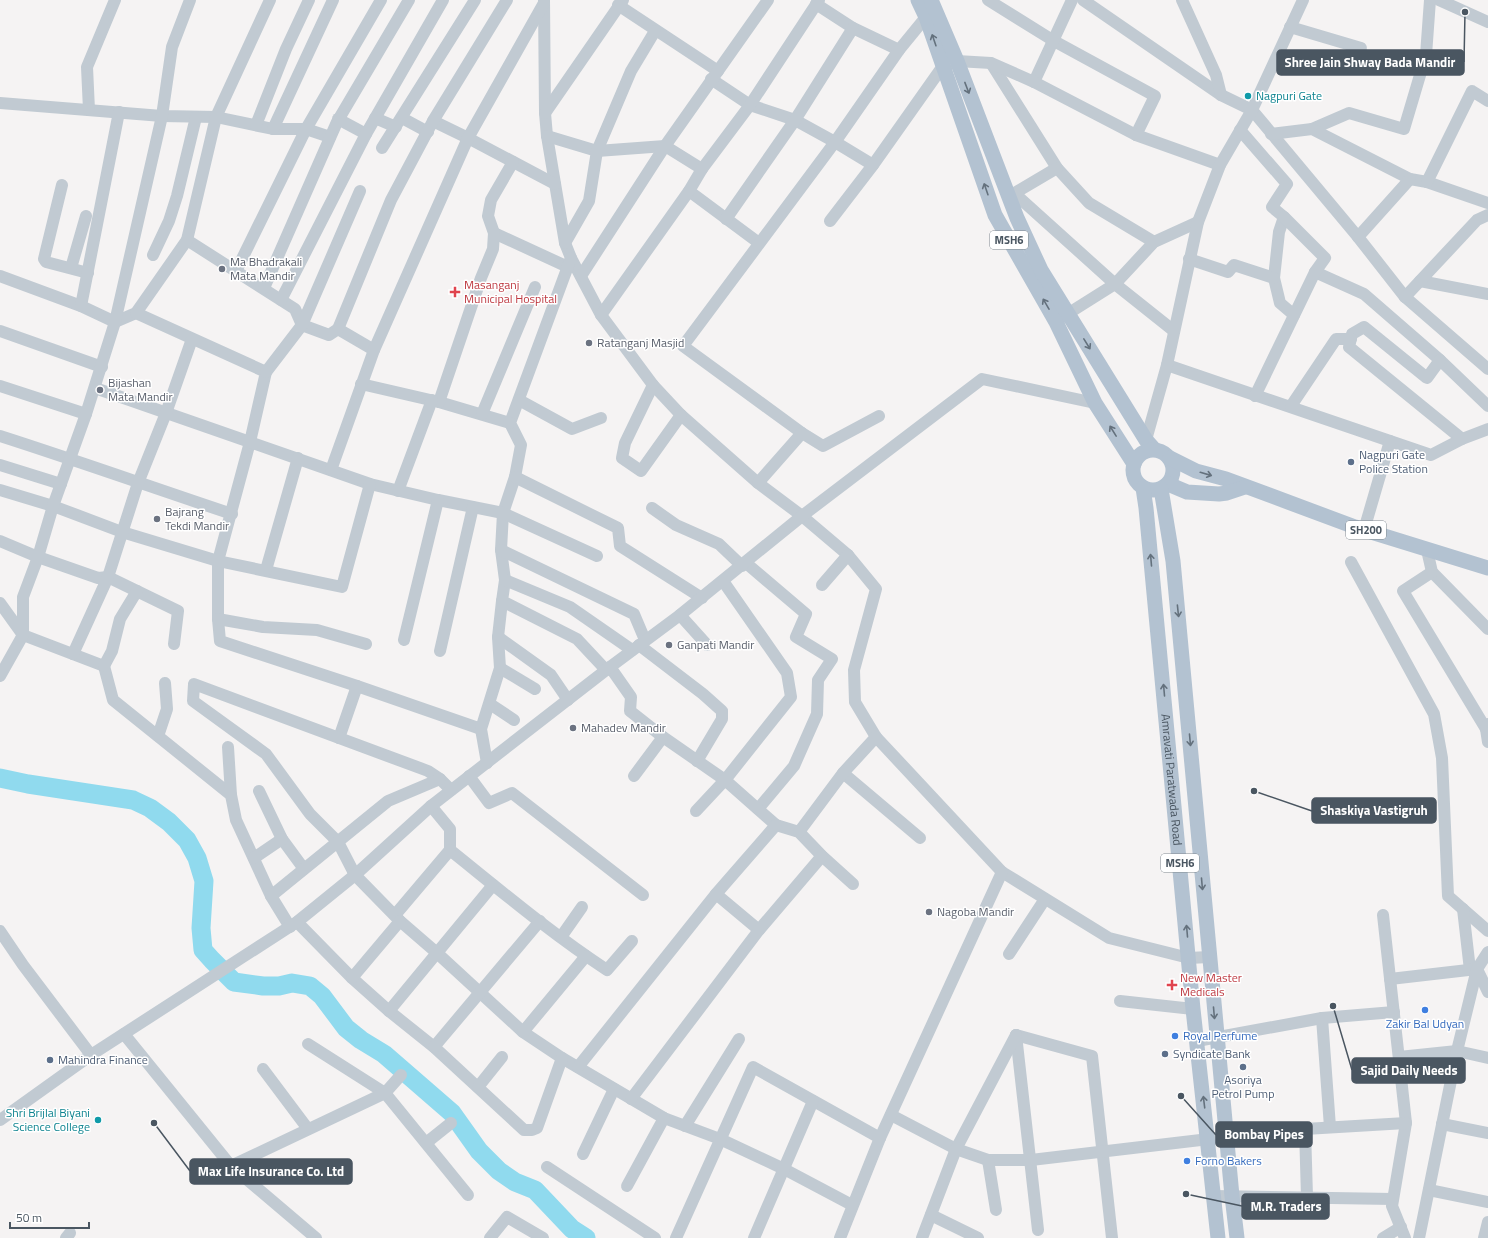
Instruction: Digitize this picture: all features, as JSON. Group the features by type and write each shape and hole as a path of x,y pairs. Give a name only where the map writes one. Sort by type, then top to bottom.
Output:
{"main road":[{"name":"MSH6","path":"918,0 926,17 995,215 1062,318 1150,444"},
{"name":"MSH6","path":"931,0 1062,318 1095,403 1134,464"},
{"path":"1165,486 1173,476 1173,467 1170,458 1150,444 1146,451 1138,456 1134,464 1134,477 1143,488 1152,490 1165,486 1187,492 1227,493 1245,487"},
{"name":"SH200","path":"1170,458 1196,471 1226,480 1364,530 1488,568"},
{"name":"Amravati Paratwada Road","path":"1165,486 1174,569 1216,1036 1237,1238"},
{"name":"Amravati Paratwada Road","path":"1143,488 1148,523 1193,1009 1218,1238"}],"street":[{"path":"89,110 87,67 115,0"},
{"path":"0,676 22,635 23,597 102,367 115,322 162,116 172,47 190,0"},
{"path":"0,276 81,306 115,322 136,313 188,240 216,117 270,0"},
{"path":"256,125 286,49 308,0"},
{"path":"273,129 333,0"},
{"path":"236,271 306,129 381,0"},
{"path":"264,288 338,119 409,0"},
{"path":"281,300 366,134 443,0"},
{"path":"382,148 475,0"},
{"path":"188,240 296,309 302,325 329,335 338,329 391,200 430,126 507,0"},
{"path":"581,276 665,146 768,0"},
{"path":"988,0 1054,41 1155,96 1136,135"},
{"path":"1034,82 1072,0"},
{"path":"1083,0 1221,95 1252,110 1358,237 1405,297 1488,369"},
{"path":"1182,0 1216,75 1221,95"},
{"path":"1150,444 1198,222 1220,165 1252,110 1303,0"},
{"path":"1271,134 1312,129 1349,113 1404,128 1426,55 1430,0"},
{"path":"1439,0 1488,22"},
{"path":"544,1 545,113 547,136 570,263 581,276 601,315 653,385 681,415 758,483 802,516 848,555 876,590 854,670 855,702 876,737 1002,872 1109,938 1189,958 1209,957"},
{"path":"331,470 374,350 468,138 544,1"},
{"path":"601,315 689,191 702,169 750,105 818,2 853,28 899,50"},
{"path":"545,113 620,3 715,75 750,105 795,120 872,165"},
{"path":"878,416 823,446 802,433 682,346 835,142 899,50 926,17"},
{"path":"1290,27 1361,48"},
{"path":"726,220 795,120 853,28"},
{"path":"565,242 589,201 597,151 631,71 655,31"},
{"path":"830,221 872,165 942,66 957,61 991,63 1034,82 1136,135 1220,165"},
{"path":"991,63 1057,168 1089,203 1154,242"},
{"path":"1427,182 1472,92 1488,101"},
{"path":"0,103 162,116 216,117 273,129 306,129 330,137"},
{"path":"81,306 119,112"},
{"path":"153,255 169,221 177,196 196,117"},
{"path":"375,118 399,123 430,126 468,138 555,184"},
{"path":"338,119 366,134"},
{"path":"1312,129 1410,179 1427,182 1487,201"},
{"path":"1240,130 1287,184 1272,207 1325,258 1315,272 1255,396"},
{"path":"547,136 597,151 665,146 702,169"},
{"path":"398,491 435,401 493,249 494,233 488,216 490,200 513,162"},
{"path":"1057,168 1011,195 1115,284 1174,330"},
{"path":"1358,237 1410,179"},
{"path":"62,185 44,259 46,262 88,273"},
{"path":"360,191 302,325 266,372 232,514 218,560 218,619 220,641 481,729"},
{"path":"689,191 758,243"},
{"path":"1405,297 1478,220 1488,215"},
{"path":"71,268 86,216"},
{"path":"1284,218 1279,232 1274,278 1280,303 1294,315"},
{"path":"1062,318 1115,284 1154,242 1198,222"},
{"path":"494,233 570,263"},
{"path":"1189,259 1228,272 1234,265 1274,278"},
{"path":"510,423 570,263"},
{"path":"1315,272 1364,294 1440,360 1488,406"},
{"path":"1420,281 1488,294"},
{"path":"482,414 535,287"},
{"path":"136,313 266,372"},
{"path":"1440,360 1427,378 1364,327 1352,334 1349,346 1462,439"},
{"path":"338,329 374,350"},
{"path":"0,331 102,367"},
{"path":"73,654 108,577 138,483 166,413 192,339"},
{"path":"1291,406 1336,339 1351,339"},
{"path":"1167,365 1255,396 1291,406 1431,455 1462,439 1488,429"},
{"path":"0,1120 91,1055 294,924 354,875 451,790 608,668 724,581 802,516 982,379 1095,403"},
{"path":"361,384 435,401 510,423 521,445 515,477 503,513 501,550 505,580 498,637 500,668 481,729 487,763"},
{"path":"653,385 625,443 622,458 641,471 681,415"},
{"path":"0,386 86,414"},
{"path":"94,388 370,484 503,513 597,556"},
{"path":"519,400 572,429 601,418"},
{"path":"758,483 802,433"},
{"path":"0,436 70,458 138,483 232,514"},
{"path":"1364,530 1390,441"},
{"path":"266,570 298,458"},
{"path":"0,465 61,484"},
{"path":"515,477 618,528 620,546 702,598"},
{"path":"0,490 53,506 122,532 218,560 342,586 370,484"},
{"path":"404,640 438,500"},
{"path":"440,651 473,507"},
{"path":"652,508 676,525 719,544 806,614 796,637 832,659 818,680 817,714 794,766 758,809"},
{"path":"0,541 38,557 98,578 108,577 178,611 174,644"},
{"path":"501,550 634,614 639,645"},
{"path":"1428,550 1432,572 1488,629"},
{"path":"822,585 848,555"},
{"path":"1351,562 1434,714 1442,758 1448,896 1488,931"},
{"path":"1432,572 1403,592 1487,726 1488,742"},
{"path":"505,580 570,607 639,645 703,694 722,711 722,719 697,760"},
{"path":"696,811 725,780 791,697 787,673 724,581"},
{"path":"137,591 120,619 112,651 104,666 113,700 231,795"},
{"path":"502,601 577,639 608,668 631,697 630,711 663,737 725,780 776,825 799,832 822,856 853,884"},
{"path":"0,603 22,635 104,666"},
{"path":"680,615 707,645"},
{"path":"218,619 263,627 316,630 366,644"},
{"path":"498,637 551,675 568,700"},
{"path":"500,668 535,689"},
{"path":"158,736 167,709 165,683"},
{"path":"451,790 440,779 428,771 194,684 193,701 266,754 310,814 338,842 354,875 397,918 523,1032 562,1058 664,1118 720,1139 852,1205"},
{"path":"339,738 357,686"},
{"path":"490,704 514,720"},
{"path":"634,776 663,737"},
{"path":"799,832 843,774 876,737"},
{"path":"228,747 231,795 236,820 271,896 294,924 389,1011 434,1047 524,1130 532,1130 537,1128 562,1058"},
{"path":"843,774 920,838"},
{"path":"470,776 489,804 512,793 643,895"},
{"path":"271,896 388,802 440,779"},
{"path":"259,791 282,839 304,869"},
{"path":"352,978 450,850 450,829 431,806"},
{"path":"578,1067 716,894 776,825"},
{"path":"254,858 282,839"},
{"path":"450,850 540,921 607,970 632,941"},
{"path":"631,1099 759,930 822,856"},
{"path":"840,1238 880,1138 1002,872"},
{"path":"389,1011 493,885"},
{"path":"716,894 759,930"},
{"path":"1009,954 1045,899"},
{"path":"561,937 582,907"},
{"path":"1463,909 1474,969 1488,992"},
{"path":"1383,915 1406,1123 1392,1206 1403,1232 1383,1238"},
{"path":"434,1047 479,991 540,921"},
{"path":"0,931 23,965 91,1055"},
{"path":"1419,1238 1474,969 1488,952"},
{"path":"523,1032 586,956"},
{"path":"1390,979 1474,969"},
{"path":"1120,1001 1193,1009"},
{"path":"1197,1041 1216,1036 1322,1018 1394,1012"},
{"path":"1322,1018 1330,1127"},
{"path":"124,1034 230,1166 316,1238"},
{"path":"922,1238 956,1149 1016,1036"},
{"path":"1016,1036 1092,1056 1112,1238"},
{"path":"1016,1036 1038,1230"},
{"path":"685,1126 739,1039"},
{"path":"308,1044 385,1093 468,1195"},
{"path":"1399,1057 1457,1051 1488,1058"},
{"path":"478,1087 502,1056"},
{"path":"676,1238 752,1067 880,1138"},
{"path":"264,1069 308,1129"},
{"path":"230,1166 385,1093 401,1075"},
{"path":"583,1154 614,1089"},
{"path":"754,1238 813,1101"},
{"path":"891,1115 956,1149 988,1160 1031,1160 1226,1137"},
{"path":"627,1186 664,1118"},
{"path":"426,1143 451,1123"},
{"path":"1306,1197 1305,1129 1406,1123"},
{"path":"1442,1124 1488,1133"},
{"path":"988,1160 996,1210"},
{"path":"547,1167 655,1238"},
{"path":"1429,1190 1488,1202"},
{"path":"1213,1196 1393,1199"},
{"path":"931,1215 978,1238"},
{"path":"492,1238 507,1217 544,1238"},
{"path":"1484,1238 1488,1222"}],"waterway":[{"path":"0,778 28,784 133,800 150,808 169,822 187,840 197,858 204,881 201,928 203,950 234,982 263,986 279,986 292,983 310,986 322,996 346,1028 361,1040 384,1054 452,1113 479,1151 499,1171 515,1182 535,1190 572,1229 586,1238"}],"place":[{"name":"Shree Jain Shway Bada Mandir","path":"1465,12"},
{"name":"Nagpuri Gate","path":"1248,96"},
{"name":"Ma Bhadrakali Mata Mandir","path":"222,269"},
{"name":"Masanganj Municipal Hospital","path":"455,292"},
{"name":"Ratanganj Masjid","path":"589,343"},
{"name":"Bijashan Mata Mandir","path":"100,390"},
{"name":"Nagpuri Gate Police Station","path":"1351,462"},
{"name":"Bajrang Tekdi Mandir","path":"157,519"},
{"name":"Ganpati Mandir","path":"669,645"},
{"name":"Mahadev Mandir","path":"573,728"},
{"name":"Shaskiya Vastigruh","path":"1254,791"},
{"name":"Nagoba Mandir","path":"929,912"},
{"name":"New Master Medicals","path":"1172,985"},
{"name":"Sajid Daily Needs","path":"1333,1006"},
{"name":"Zakir Bal Udyan","path":"1425,1010"},
{"name":"Royal Perfume","path":"1175,1036"},
{"name":"Syndicate Bank","path":"1165,1054"},
{"name":"Mahindra Finance","path":"50,1060"},
{"name":"Asoriya Petrol Pump","path":"1243,1067"},
{"name":"Bombay Pipes","path":"1181,1096"},
{"name":"Shri Brijlal Biyani Science College","path":"98,1120"},
{"name":"Max Life Insurance Co. Ltd","path":"154,1123"},
{"name":"Forno Bakers","path":"1187,1161"},
{"name":"M.R. Traders","path":"1186,1194"}]}
